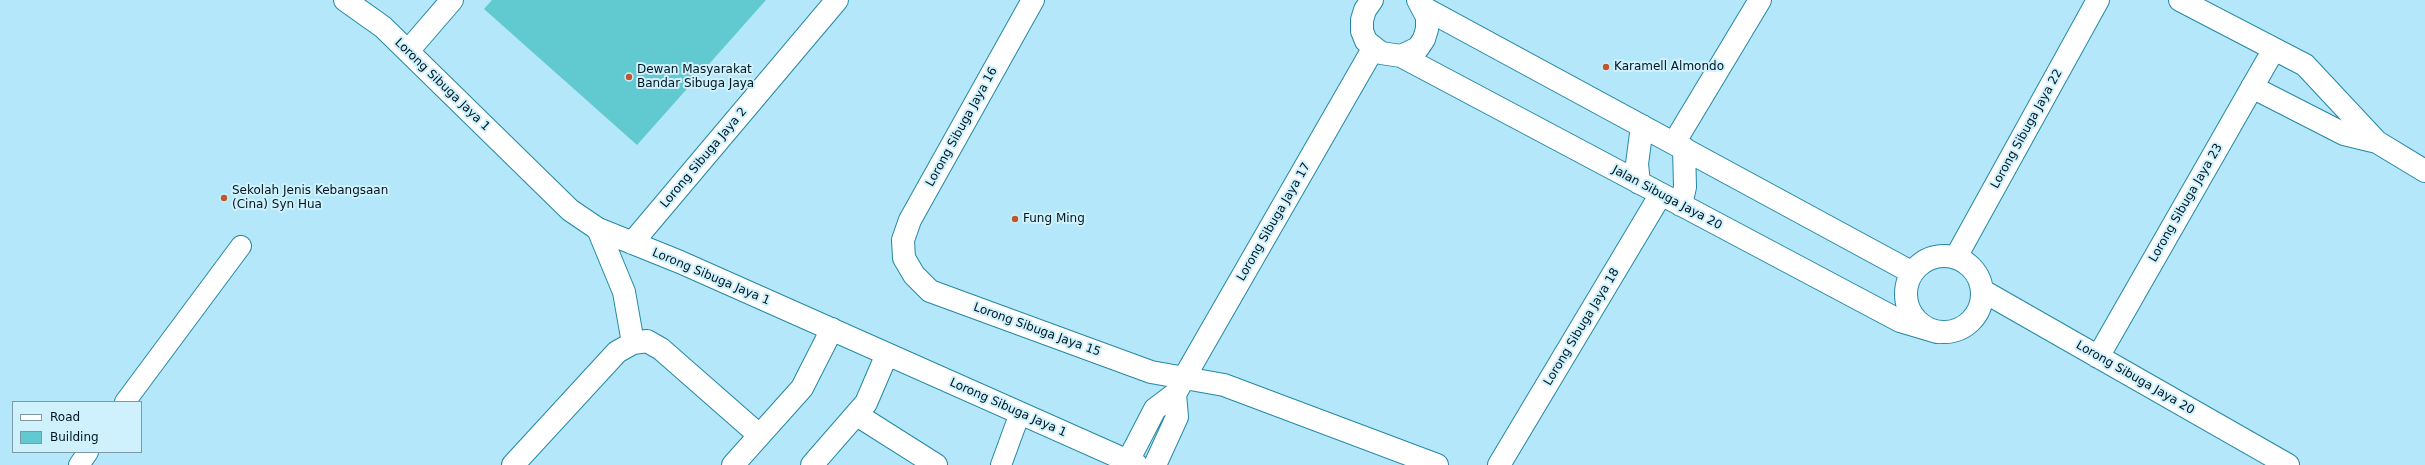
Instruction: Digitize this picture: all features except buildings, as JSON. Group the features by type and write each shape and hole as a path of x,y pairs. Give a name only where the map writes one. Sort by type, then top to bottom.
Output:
{"street":[{"path":"408,52 452,0"},
{"name":"Lorong Sibuga Jaya 2","path":"632,243 837,0"},
{"name":"Lorong Sibuga Jaya 16","path":"904,258 903,240 910,220 1033,0"},
{"path":"1372,0 1365,10 1362,31 1366,41 1373,49"},
{"path":"1681,205 1685,187 1679,146 1760,0"},
{"name":"Lorong Sibuga Jaya 22","path":"1956,257 2098,0"},
{"path":"2180,0 2304,65 2316,74 2377,142 2425,171"},
{"name":"Lorong Sibuga Jaya 1","path":"358,4 570,210 598,229 832,329 1132,463"},
{"path":"1421,4 1911,272"},
{"path":"1401,56 1418,48 1424,39 1428,17 1421,4"},
{"name":"Jalan Sibuga Jaya 20","path":"1373,49 1389,56 1401,56 1900,321 1937,332"},
{"name":"Lorong Sibuga Jaya 17","path":"1132,463 1155,409 1180,386 1373,49"},
{"name":"Lorong Sibuga Jaya 23","path":"2098,357 2274,49"},
{"path":"2252,87 2344,134 2377,142"},
{"path":"1639,183 1637,152 1642,126"},
{"name":"Lorong Sibuga Jaya 18","path":"1500,462 1662,194"},
{"path":"598,229 624,292 633,343"},
{"path":"1944,255 1956,257 1975,271 1983,291 1976,315 1959,330 1937,332 1925,328 1914,320 1908,309 1905,296 1906,284 1911,272 1931,257 1944,255"},
{"name":"Lorong Sibuga Jaya 15","path":"904,258 914,275 930,291 1151,372 1180,386 1224,385 1437,465"},
{"name":"Lorong Sibuga Jaya 20","path":"1983,291 2288,465"},
{"path":"733,465 802,388 832,329"},
{"path":"513,465 617,352 633,343 647,341 661,349 760,435"},
{"path":"812,465 866,403 887,354"},
{"path":"1155,465 1177,417 1180,386"},
{"path":"857,415 936,465"}],"lane":[{"path":"126,401 241,246"},
{"path":"1002,465 1020,413"},
{"path":"79,465 87,453"}],"place":[{"name":"Karamell Almondo","path":"1606,67"},
{"name":"Dewan Masyarakat Bandar Sibuga Jaya","path":"629,77"},
{"name":"Sekolah Jenis Kebangsaan (Cina) Syn Hua","path":"224,198"},
{"name":"Fung Ming","path":"1015,219"}]}
